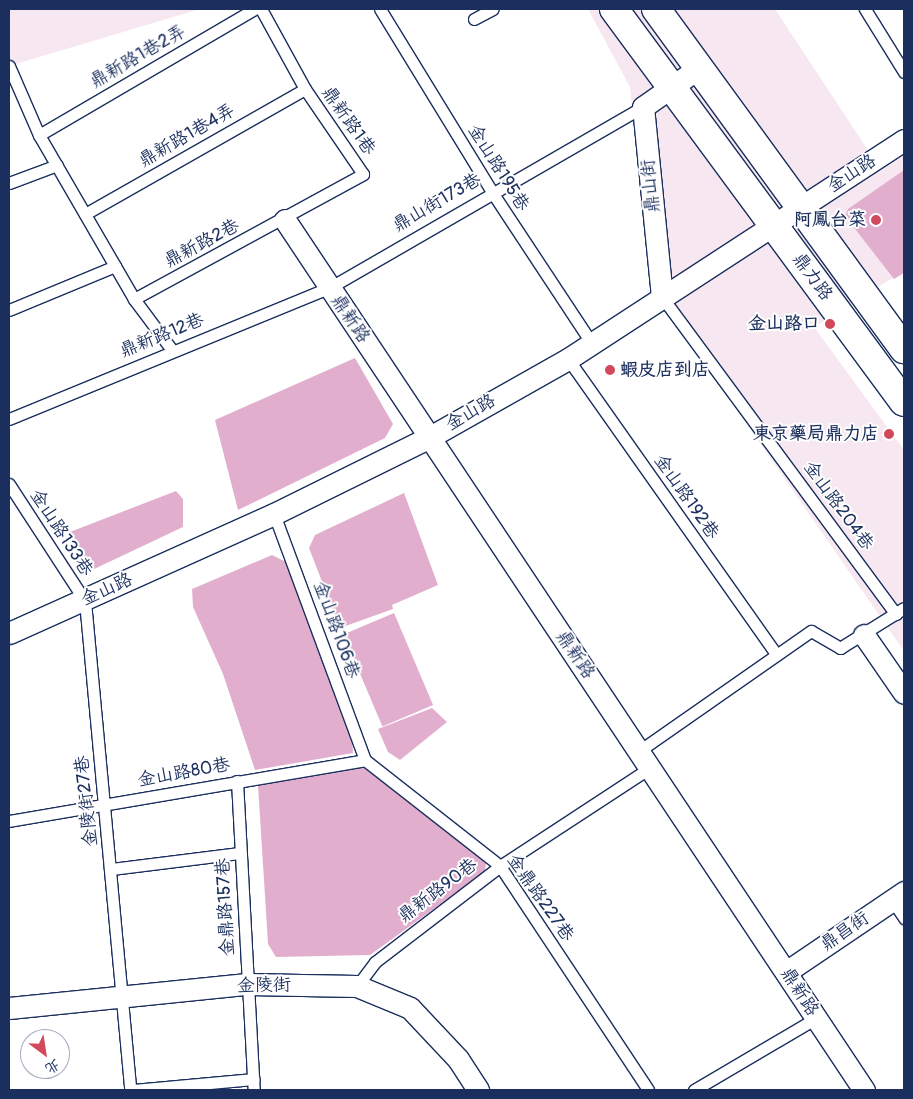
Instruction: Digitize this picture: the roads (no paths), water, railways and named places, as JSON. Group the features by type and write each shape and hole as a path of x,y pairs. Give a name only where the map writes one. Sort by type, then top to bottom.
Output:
{"street":[{"path":"657,9 697,69 800,207"},
{"path":"620,18 669,89 772,224"},
{"path":"643,107 697,69"},
{"name":"鼎山街","path":"643,107 662,297"},
{"name":"金山路","path":"9,633 85,601 274,514 430,437 568,359 772,224 904,140"},
{"name":"鼎力路","path":"800,207 904,349"},
{"name":"鼎新路","path":"285,220 328,288 430,437 864,1090"},
{"name":"鼎力路","path":"772,224 904,402"},
{"path":"864,635 904,693"},
{"name":"鼎昌街","path":"786,972 898,896"},
{"name":"金陵街","path":"9,1008 124,998 247,984 357,986 410,1008 458,1059 478,1090"}],"lane":[{"name":"鼎新路1巷2弄","path":"39,135 255,9"},
{"name":"鼎新路1巷","path":"260,9 305,89 363,174 285,220"},
{"name":"金山路195巷","path":"380,9 492,192 592,342"},
{"path":"474,19 493,9"},
{"path":"620,18 657,9"},
{"path":"865,9 904,72"},
{"path":"9,70 39,135 134,299 172,350"},
{"name":"鼎新路1巷4弄","path":"85,214 305,89"},
{"name":"鼎山街173巷","path":"328,288 492,192 643,107"},
{"path":"9,183 57,165"},
{"name":"鼎新路2巷","path":"134,299 285,220"},
{"path":"9,310 115,266"},
{"name":"鼎新路12巷","path":"9,419 172,350 328,288"},
{"name":"金山路204巷","path":"662,297 900,611"},
{"name":"金山路192巷","path":"568,359 776,655"},
{"name":"金山路133巷","path":"9,484 85,601"},
{"name":"金山路106巷","path":"274,514 365,760"},
{"name":"金陵街27巷","path":"85,601 124,998 131,1090"},
{"path":"864,635 900,611"},
{"name":"鼎新路90巷","path":"357,986 375,962 644,759 776,655 811,631 840,648 864,635"},
{"name":"金山路80巷","path":"9,820 365,760"},
{"name":"金鼎路227巷","path":"365,760 500,866 648,1090"},
{"name":"金鼎路157巷","path":"237,782 254,1084"},
{"path":"111,869 240,853"},
{"path":"898,896 904,918"},
{"path":"694,1090 816,1018"},
{"path":"131,1090 254,1084"}],"place":[{"name":"阿鳳台菜","path":"876,220"},
{"name":"金山路口","path":"830,324"},
{"name":"蝦皮店到店","path":"610,370"},
{"name":"東京藥局鼎力店","path":"889,434"}]}
